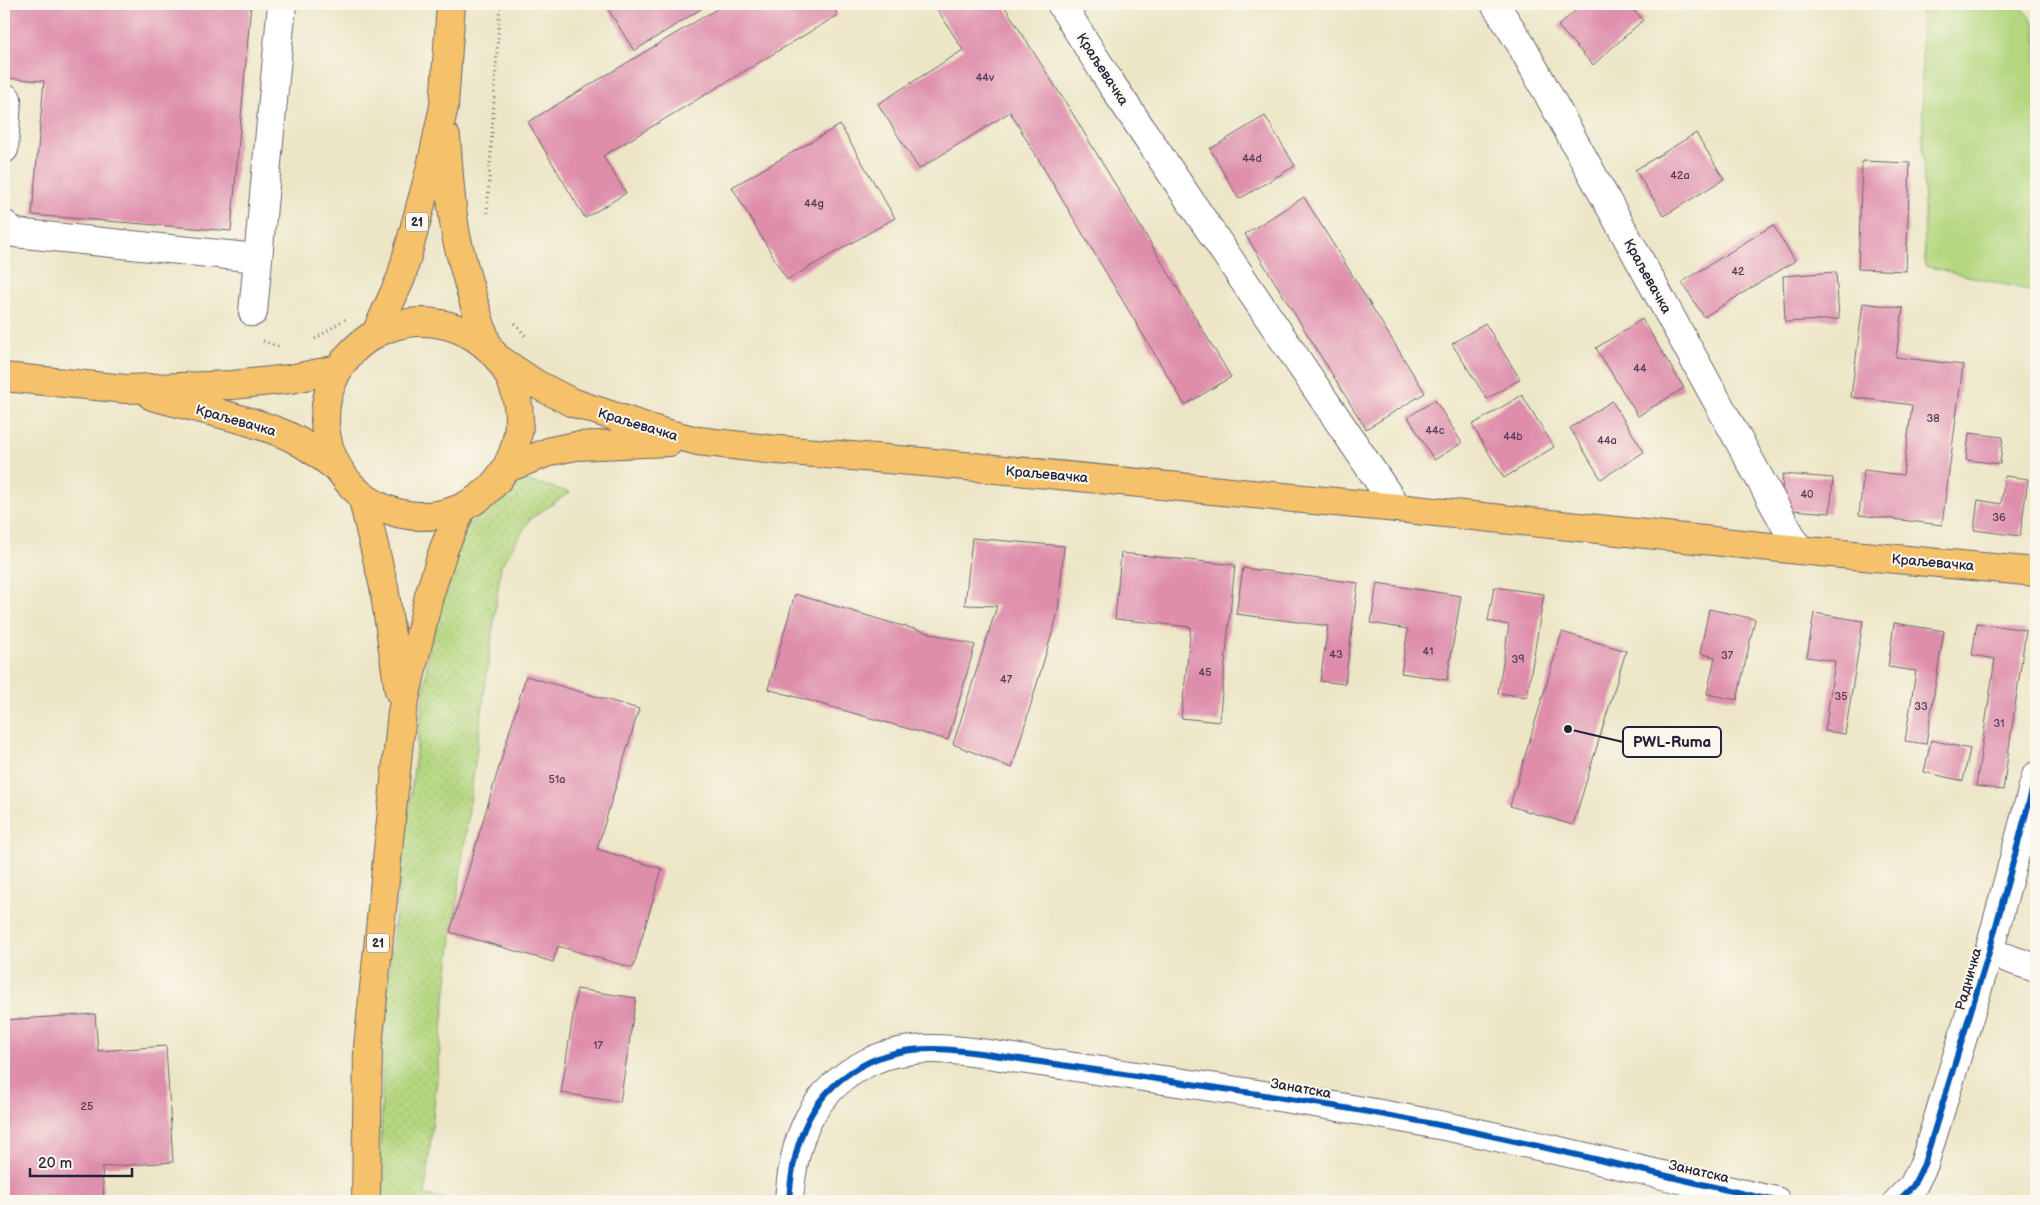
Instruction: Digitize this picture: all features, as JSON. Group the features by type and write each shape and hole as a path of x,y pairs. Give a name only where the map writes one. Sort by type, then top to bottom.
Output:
{"main road":[{"name":"21","path":"451,4 444,106 450,193 457,239 474,306 494,354 516,391 519,408 516,443 505,469 491,488 478,500 462,508 428,517 411,516 377,506 349,484 338,469 330,453 326,436 325,418 326,400 331,384 349,355 376,334 391,327 425,322 442,324 474,337 494,354"},
{"name":"21","path":"376,334 402,278 444,106"},
{"name":"Краљевачка","path":"494,354 536,384 571,402 661,432 698,441 767,450 932,463 2036,572"},
{"name":"Краљевачка","path":"4,377 126,389 232,385 290,379 339,369"},
{"name":"Краљевачка","path":"126,389 284,434 308,447 338,469"},
{"name":"Краљевачка","path":"505,469 551,450 576,446 698,441"},
{"name":"21","path":"362,496 384,587 402,712"},
{"name":"21","path":"366,1201 368,1047 402,712 429,596 444,548 462,508"}],"street":[{"path":"253,312 282,4"},
{"name":"Краљевачка","path":"1061,4 1112,85 1397,508"},
{"name":"Краљевачка","path":"1495,4 1525,52 1799,550"},
{"path":"4,97 7,99 4,149"},
{"path":"4,224 16,233 257,258"},
{"name":"Радничка","path":"1906,1194 1926,1157 1989,952 2036,776"},
{"path":"1989,952 2036,968"},
{"name":"Занатска","path":"789,1201 791,1170 803,1127 813,1109 827,1092 850,1073 870,1061 889,1054 922,1049 979,1053 1282,1097 1451,1127 1776,1201"}],"path":[{"path":"486,221 500,4"},
{"path":"311,341 320,338 351,316"},
{"path":"511,316 515,324 528,339"},
{"path":"261,341 284,349"}],"green space":[{"path":"1921,4 2019,4 2036,26 2036,292 1925,266"},
{"path":"520,479 570,492 530,519 501,566 449,961 425,1195 464,1201 379,1201 385,998 430,642 467,526"}],"building":[{"path":"4,4 251,4 231,231 32,215 44,81 4,78"},
{"path":"605,4 709,4 634,51"},
{"path":"725,4 831,4 838,15 603,156 626,193 585,218 528,122"},
{"path":"934,4 1003,4 1071,111 1231,377 1185,405 1010,112 919,169 878,104 963,50"},
{"path":"1583,4 1628,4 1643,20 1593,65 1558,26"},
{"path":"1265,116 1295,166 1239,199 1210,149"},
{"path":"840,125 895,218 787,280 732,187"},
{"path":"1696,133 1724,179 1664,216 1635,170"},
{"path":"1862,161 1910,163 1906,271 1858,269"},
{"path":"1304,197 1425,393 1366,429 1245,234"},
{"path":"1773,225 1795,261 1704,317 1682,282"},
{"path":"1836,272 1839,319 1785,322 1783,276"},
{"path":"1863,303 1903,308 1896,357 1963,365 1942,525 1859,515 1864,470 1903,475 1912,405 1851,397"},
{"path":"1642,319 1684,388 1638,416 1596,348"},
{"path":"1485,323 1520,379 1487,399 1452,344"},
{"path":"1522,395 1554,447 1504,478 1472,425"},
{"path":"1435,400 1462,443 1434,460 1408,417"},
{"path":"1612,401 1644,452 1601,479 1570,428"},
{"path":"1969,433 2003,437 2000,464 1966,460"},
{"path":"1783,474 1833,478 1830,513 1781,509"},
{"path":"2005,476 2028,479 2020,536 1974,530 1978,500 2001,504"},
{"path":"972,538 1064,546 1058,613 1012,768 953,744 997,606 965,605"},
{"path":"1121,553 1235,565 1219,722 1181,718 1191,627 1115,619"},
{"path":"1243,568 1358,583 1345,684 1320,681 1328,626 1236,614"},
{"path":"1377,583 1461,596 1447,680 1401,673 1408,629 1371,623"},
{"path":"1494,587 1544,594 1527,697 1498,693 1509,625 1488,621"},
{"path":"795,594 975,645 948,740 768,689"},
{"path":"1709,609 1755,619 1737,700 1707,694 1715,657 1700,653"},
{"path":"1814,613 1863,621 1845,734 1825,731 1835,661 1807,657"},
{"path":"1894,623 1944,631 1926,744 1905,741 1916,671 1888,667"},
{"path":"1977,623 2026,630 2003,790 1976,786 1995,659 1972,655"},
{"path":"1562,632 1626,651 1573,825 1510,806"},
{"path":"526,676 639,709 597,849 662,869 633,968 558,946 553,962 450,932"},
{"path":"1931,740 1970,749 1963,781 1924,772"},
{"path":"577,989 636,998 620,1102 561,1093"},
{"path":"95,1014 98,1051 166,1046 173,1162 102,1167 104,1201 4,1201 4,1020"}],"cycle path":[{"path":"1898,1201 1913,1186 1924,1164 1989,952 2036,776"},
{"path":"789,1201 791,1179 801,1138 808,1120 819,1102 832,1087 869,1062 887,1055 924,1049 983,1053 1363,1111 1449,1127 1776,1201"}],"place":[{"name":"PWL-Ruma","path":"1568,729"}]}
